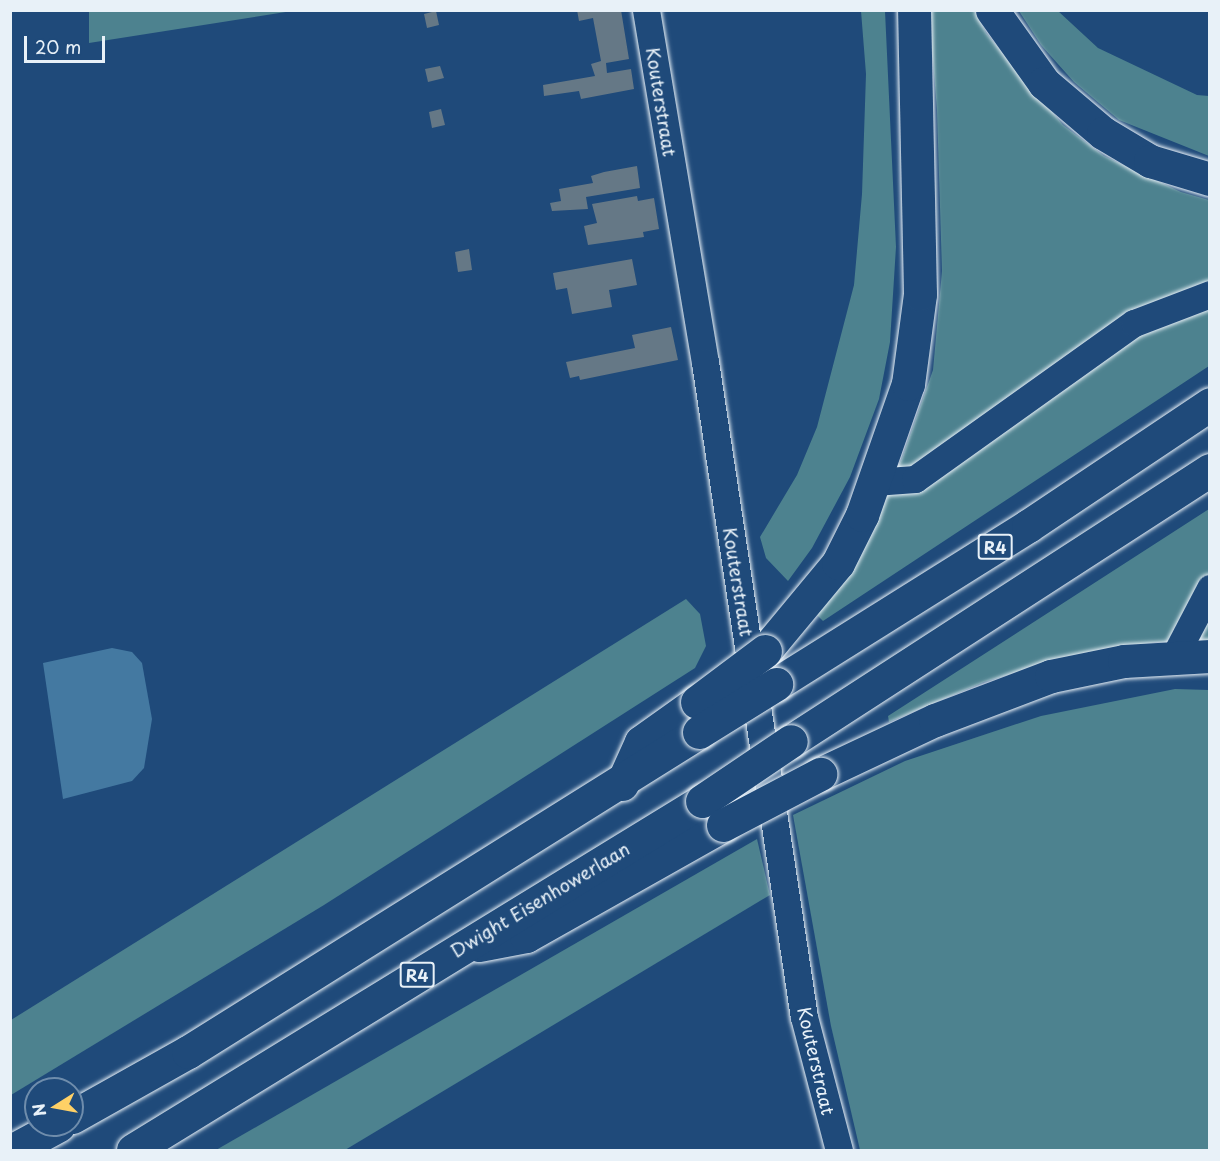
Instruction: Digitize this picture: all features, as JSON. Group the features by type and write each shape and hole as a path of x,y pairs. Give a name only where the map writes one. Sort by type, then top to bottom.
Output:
{"highway":[{"path":"84,1111 198,1046 622,784 641,742 698,717 765,651 838,563 874,482 908,384 920,294 914,10"},
{"path":"992,10 1044,83 1102,133 1150,161 1209,179"},
{"name":"R4","path":"698,717 776,684 1028,526 1209,404"},
{"name":"Dwight Eisenhowerlaan","path":"133,1150 702,801 1209,470"},
{"path":"460,948 526,936 723,825 820,774 934,720 1051,676 1124,661 1209,656"},
{"path":"14,1150 37,1137"}],"street":[{"name":"Kouterstraat","path":"646,10 705,363 804,1017 840,1150"},
{"path":"874,482 915,479 1134,323 1209,294"},
{"path":"1174,657 1209,588"}],"green space":[{"path":"89,10 292,11 89,43"},
{"path":"861,11 885,11 896,247 890,342 879,399 850,477 812,548 788,581 766,558 760,537 797,475 817,427 854,285 862,194 866,74"},
{"path":"929,11 975,11 986,33 1063,125 1104,156 1181,192 1209,200 1209,366 823,621 815,613 858,554 902,458 933,370 942,271 937,110"},
{"path":"1019,11 1058,11 1098,48 1197,95 1209,96 1209,156 1119,120 1074,82 1041,45"},
{"path":"1209,509 1209,644 1156,642 1048,663 984,682 889,722 888,716"},
{"path":"686,599 700,614 706,646 695,668 324,905 41,1077 24,1077 24,1087 11,1095 11,1020"},
{"path":"1175,689 1209,690 1209,1150 860,1150 831,1026 793,815 905,761 1041,716"},
{"path":"757,839 770,895 345,1150 216,1150"}],"water":[{"path":"112,648 132,652 142,663 152,719 144,768 132,781 63,799 43,663"}],"building":[{"path":"577,10 621,10 629,59 606,63 607,73 631,69 634,89 581,99 579,91 544,96 543,85 595,76 591,64 601,61 593,18 579,21"},
{"path":"436,11 439,25 427,28 424,14"},
{"path":"440,66 444,78 428,82 425,69"},
{"path":"441,109 445,125 432,128 429,112"},
{"path":"637,166 640,188 586,197 588,209 552,211 550,203 561,201 559,189 593,183 591,176"},
{"path":"637,196 638,201 654,198 659,229 643,232 644,237 588,245 584,226 597,223 592,204"},
{"path":"469,249 472,270 458,272 455,252"},
{"path":"632,259 637,285 609,290 612,307 572,314 567,288 556,290 553,273"},
{"path":"671,327 678,360 580,380 579,376 570,378 566,362 635,348 632,335"}]}
